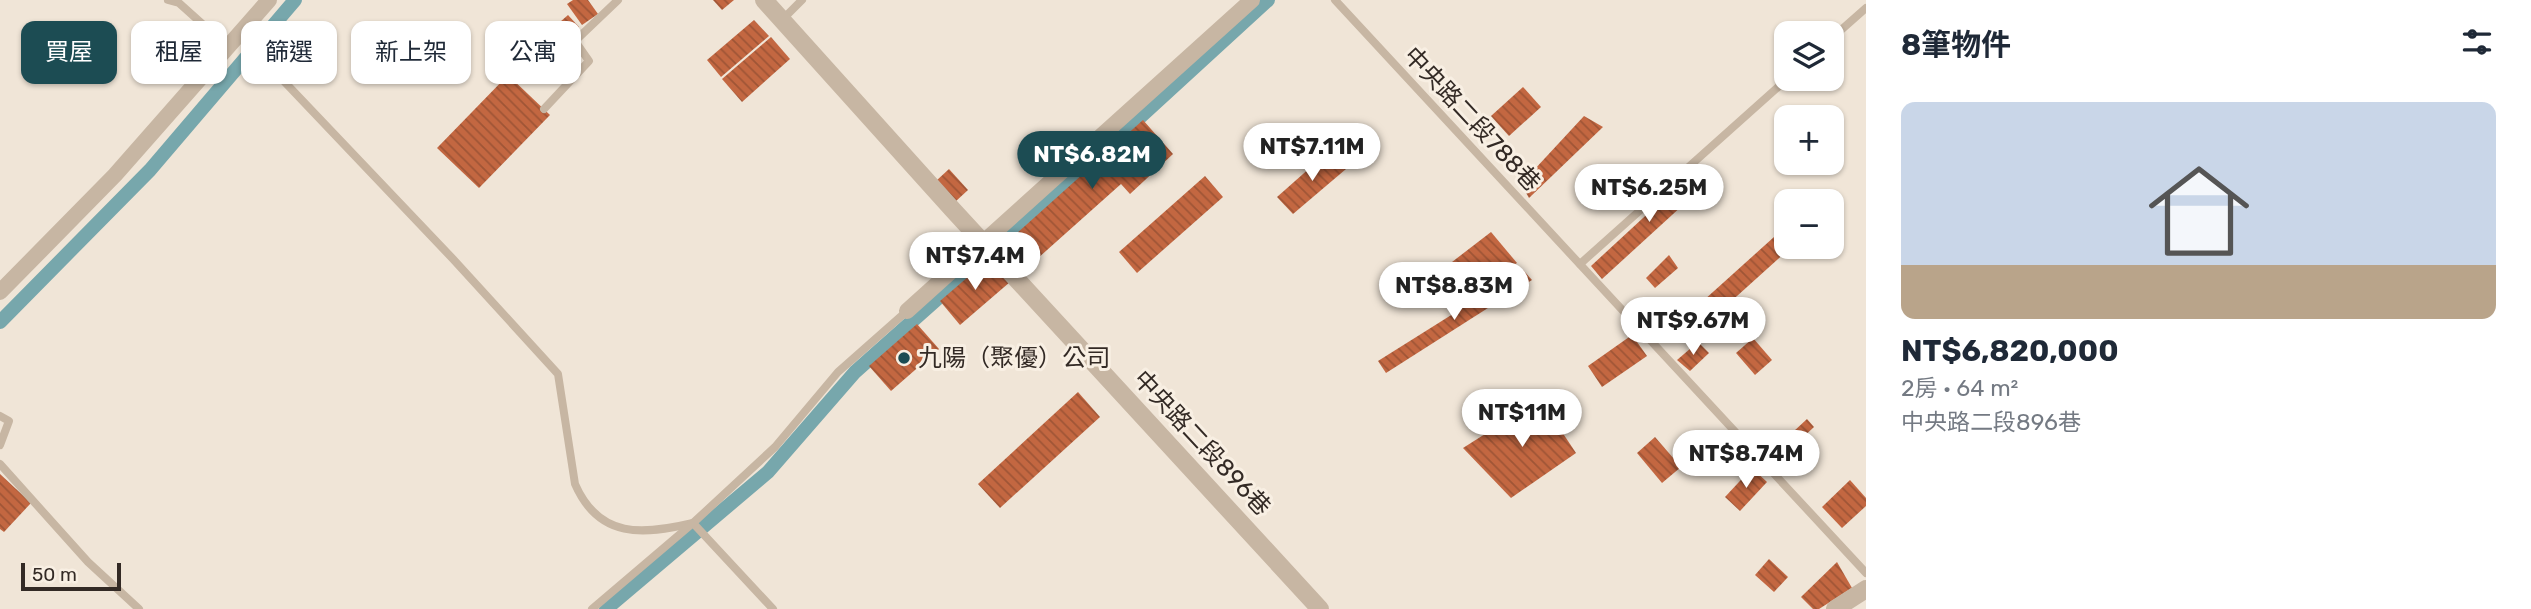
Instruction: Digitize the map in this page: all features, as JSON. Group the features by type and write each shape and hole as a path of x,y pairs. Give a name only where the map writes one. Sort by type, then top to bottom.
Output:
{"street":[{"path":"0,291 115,175 269,0"},
{"name":"中央路二段896巷","path":"764,0 982,242 1321,609"},
{"path":"906,311 1252,0"},
{"path":"1835,609 1866,589"}],"lane":[{"path":"168,0 179,3 228,47"},
{"path":"544,109 589,61 575,41 618,0"},
{"path":"783,19 802,0"},
{"name":"中央路二段788巷","path":"1335,0 1866,573"},
{"path":"1844,27 1866,8"},
{"path":"239,34 453,259 558,374 575,484 581,498 594,513 612,524 644,532 693,523"},
{"path":"1580,264 1774,91"},
{"path":"592,609 693,523 775,447 838,372 906,311"},
{"path":"0,416 9,421 0,445"},
{"path":"0,464 89,562 139,609"},
{"path":"693,523 773,609"}],"building":[{"path":"573,0 588,0 598,14 582,25 567,4"},
{"path":"713,0 734,0 722,10"},
{"path":"568,15 574,21 561,21"},
{"path":"754,20 769,36 721,77 707,60"},
{"path":"771,37 790,59 742,102 722,79"},
{"path":"499,84 517,84 550,115 479,188 437,148"},
{"path":"1523,87 1541,107 1509,136 1491,116"},
{"path":"1584,116 1603,127 1529,198 1521,184"},
{"path":"1143,120 1173,154 1130,194 1121,184 1028,267 1006,243"},
{"path":"1329,151 1346,169 1293,214 1277,197"},
{"path":"949,169 968,190 955,202 936,181"},
{"path":"1695,170 1707,183 1602,279 1591,266"},
{"path":"1205,176 1223,197 1137,273 1119,252"},
{"path":"1491,232 1517,263 1459,298 1439,272"},
{"path":"1774,237 1774,259 1778,259 1686,342 1673,328"},
{"path":"1669,255 1678,268 1655,288 1646,278"},
{"path":"990,258 1010,282 960,325 940,301"},
{"path":"1523,270 1532,280 1386,373 1378,361"},
{"name":"九陽（聚優）公司","path":"917,324 939,349 891,391 869,366"},
{"path":"1632,335 1647,356 1602,387 1588,366"},
{"path":"1753,338 1772,360 1755,375 1736,353"},
{"path":"1698,342 1709,353 1690,371 1677,360"},
{"path":"1078,392 1100,417 1000,508 978,484"},
{"path":"1540,399 1576,453 1511,498 1463,448"},
{"path":"1807,419 1814,427 1786,453 1779,445"},
{"path":"1655,437 1681,467 1662,483 1637,453"},
{"path":"1752,468 1767,482 1740,511 1725,497"},
{"path":"0,474 31,503 4,532 0,529"},
{"path":"1850,480 1866,498 1866,506 1842,528 1822,507"},
{"path":"1769,559 1788,577 1774,592 1755,575"},
{"path":"1837,562 1852,588 1819,609 1813,609 1801,597"}],"waterway":[{"path":"0,322 150,170 295,0"},
{"path":"606,609 768,472 855,372 1268,0"}],"place":[{"name":"九陽（聚優）公司","path":"904,358"}]}
